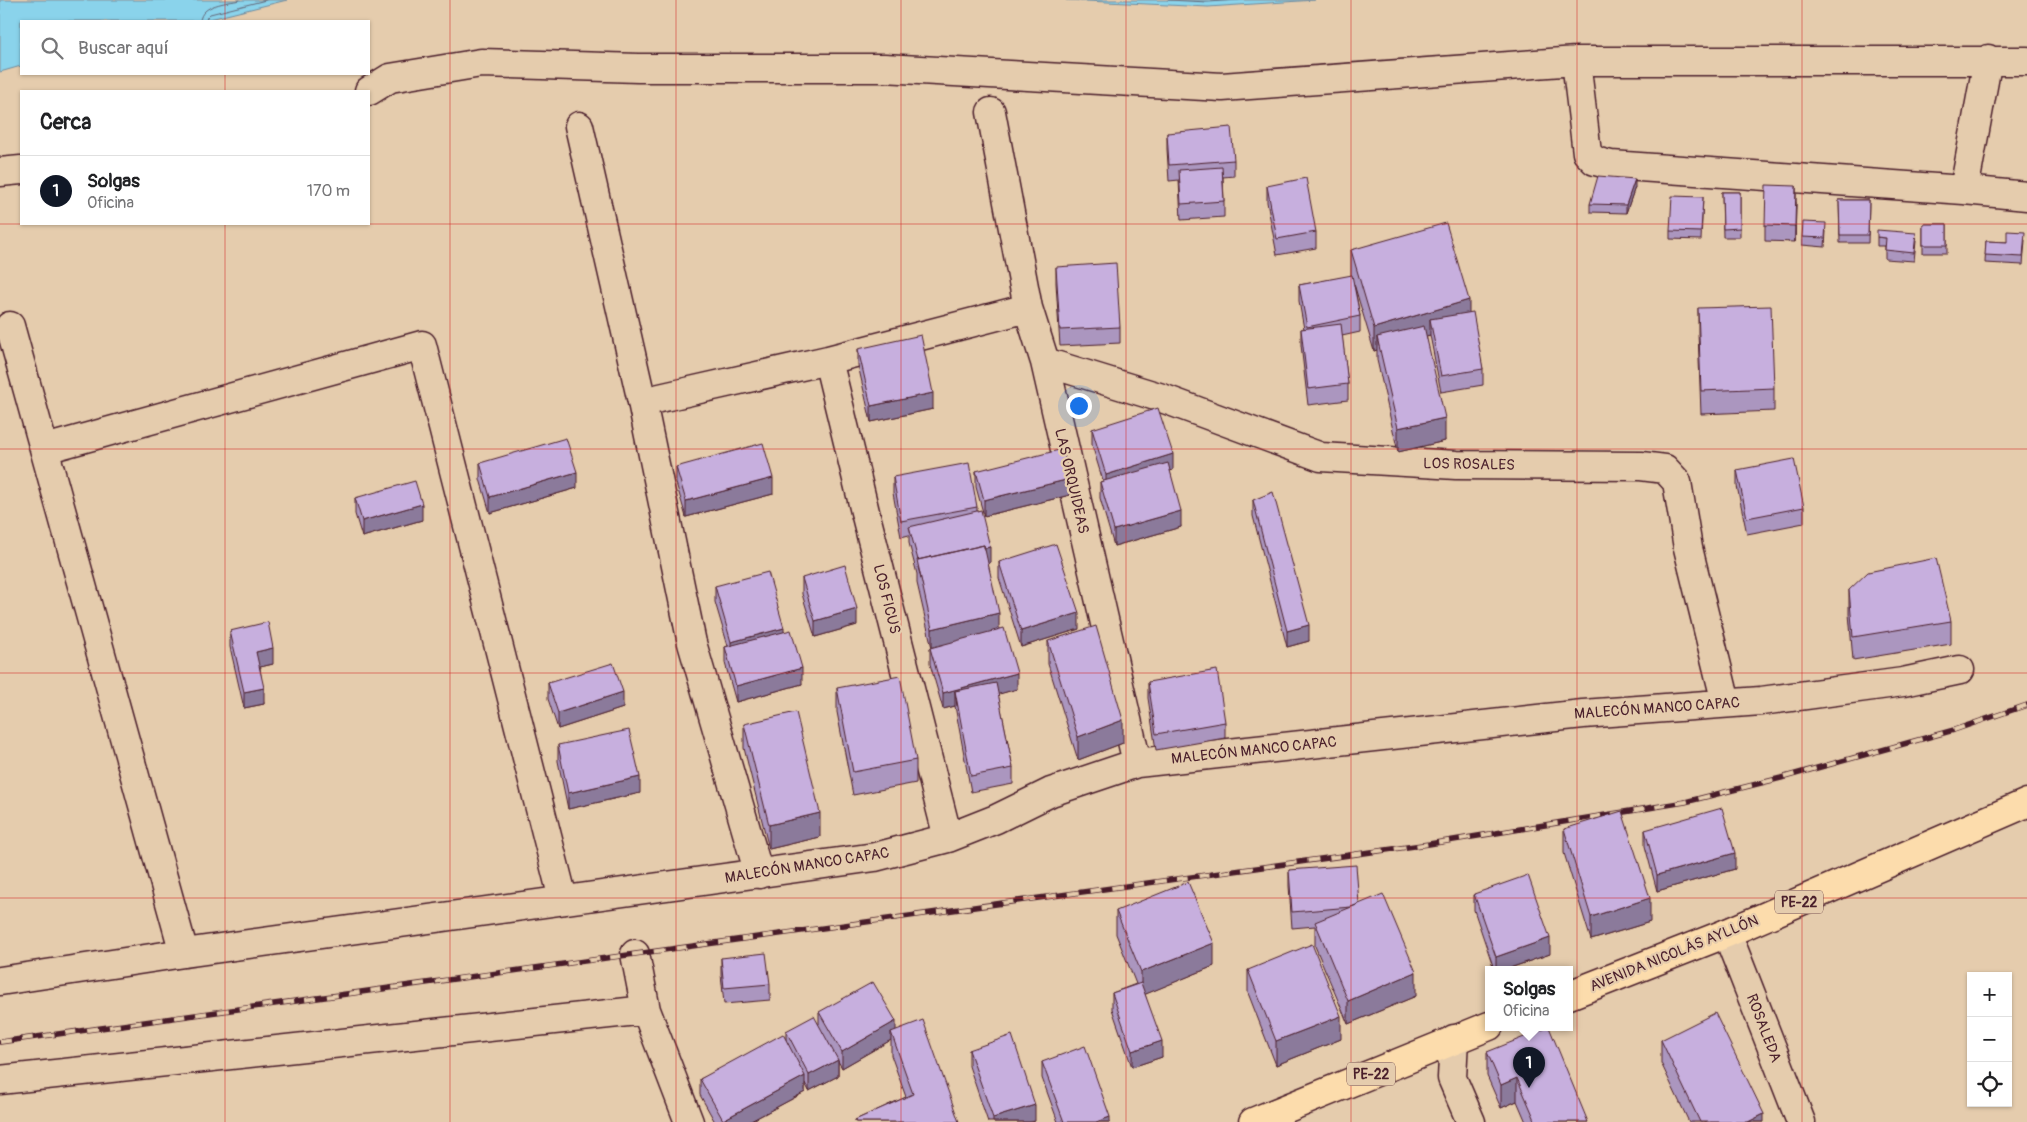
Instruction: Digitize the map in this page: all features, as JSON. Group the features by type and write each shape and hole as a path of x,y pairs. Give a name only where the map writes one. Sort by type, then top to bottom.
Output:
{"highway":[{"name":"AVENIDA NICOLÁS AYLLÓN","path":"1573,993 1727,933 2027,802"},
{"name":"PE-22","path":"1253,1122 1485,1028"}],"street":[{"path":"1964,190 1988,59"},
{"path":"370,91 390,78 481,63 638,68 884,68 1222,87 1576,61 1988,59 2027,61"},
{"path":"1576,61 1587,154 1595,161 1611,165 2027,196"},
{"name":"LAS ORQUIDEAS","path":"991,112 1028,308 1045,362 1137,763"},
{"path":"579,126 642,402 692,643 759,874"},
{"path":"0,172 20,170"},
{"path":"642,402 828,360 1028,308"},
{"path":"10,326 184,953"},
{"path":"45,449 422,345 563,899"},
{"name":"LOS FICUS","path":"828,360 948,838"},
{"name":"LOS ROSALES","path":"1045,362 1162,398 1321,457 1456,465 1642,466 1665,469 1676,482 1688,548 1726,703"},
{"name":"MALECÓN MANCO CAPAC","path":"0,981 563,899 875,857 948,838 996,819 1051,792 1137,763 1583,714 1762,700 1903,682 1960,670"},
{"name":"ROSALEDA","path":"1727,933 1801,1122"},
{"path":"635,954 646,1010 689,1122"},
{"path":"0,1080 646,1010"},
{"path":"1454,1040 1452,1078 1471,1122"}],"water":[{"path":"0,0 287,0 206,20 20,20 20,66 0,72"},
{"path":"1066,0 1315,0 1208,7"}],"building":[{"path":"1231,127 1234,160 1169,165 1167,133"},
{"path":"1222,167 1224,201 1181,204 1179,170"},
{"path":"1598,176 1635,179 1626,205 1590,204"},
{"path":"1306,178 1316,232 1277,239 1267,186"},
{"path":"1766,185 1796,186 1795,226 1765,225"},
{"path":"1722,192 1740,192 1740,228 1723,229"},
{"path":"1672,196 1703,197 1701,232 1670,231"},
{"path":"1839,200 1869,200 1868,235 1840,235"},
{"path":"1803,222 1826,223 1825,238 1802,237"},
{"path":"1446,223 1469,300 1374,328 1351,250"},
{"path":"1923,224 1947,224 1947,245 1923,245"},
{"path":"1877,230 1916,233 1914,253 1885,250 1886,238 1877,237"},
{"path":"2007,231 2025,232 2023,257 1985,255 1986,241 2007,242"},
{"path":"1116,263 1120,327 1060,330 1056,267"},
{"path":"1352,275 1360,316 1307,327 1299,285"},
{"path":"1771,306 1774,388 1701,391 1698,308"},
{"path":"1473,312 1483,369 1441,376 1430,319"},
{"path":"1341,324 1348,384 1308,389 1301,329"},
{"path":"1424,326 1445,418 1398,428 1377,337"},
{"path":"921,335 933,393 871,406 858,349"},
{"path":"1158,408 1173,454 1106,475 1092,429"},
{"path":"566,438 577,472 490,497 480,463"},
{"path":"763,443 773,478 686,501 676,467"},
{"path":"1063,449 1070,479 984,500 976,471"},
{"path":"1794,459 1804,507 1747,518 1737,470"},
{"path":"969,463 977,507 901,521 893,477"},
{"path":"1168,463 1181,511 1114,530 1100,482"},
{"path":"415,481 422,504 362,521 355,498"},
{"path":"1273,492 1309,625 1287,631 1253,500"},
{"path":"981,510 990,547 984,548 984,545 918,560 909,527"},
{"path":"1056,544 1079,613 1021,631 999,562"},
{"path":"984,545 999,613 932,629 917,560"},
{"path":"1936,558 1951,621 1853,637 1849,590 1868,572"},
{"path":"845,565 857,609 815,621 802,578"},
{"path":"768,572 784,628 731,642 715,586"},
{"path":"268,622 273,648 256,652 264,688 244,692 230,631"},
{"path":"1096,626 1123,720 1078,737 1048,641"},
{"path":"1004,628 1017,673 943,693 930,648"},
{"path":"791,630 802,668 736,686 725,647"},
{"path":"613,663 623,692 558,713 548,683"},
{"path":"1217,670 1225,722 1156,734 1148,682"},
{"path":"900,676 916,760 853,772 837,688"},
{"path":"996,683 1013,768 971,776 955,691"},
{"path":"796,712 820,813 769,825 744,724"},
{"path":"629,730 640,777 568,793 558,745"},
{"path":"1722,808 1735,853 1657,875 1645,830"},
{"path":"1622,811 1650,898 1591,917 1564,829"},
{"path":"1356,865 1359,904 1351,907 1292,912 1289,870"},
{"path":"1528,875 1550,938 1496,957 1474,894"},
{"path":"1188,882 1214,943 1141,972 1116,911"},
{"path":"1383,894 1416,972 1348,1001 1315,922"},
{"path":"1312,944 1341,1016 1276,1041 1248,970"},
{"path":"766,953 770,984 724,988 721,958"},
{"path":"873,982 896,1021 842,1052 819,1012"},
{"path":"1141,983 1162,1041 1132,1051 1112,993"},
{"path":"1715,1013 1764,1114 1748,1122 1700,1122 1661,1040"},
{"path":"814,1016 838,1060 809,1075 786,1031"},
{"path":"923,1020 959,1122 856,1122 855,1120 913,1094 891,1032"},
{"path":"1539,1031 1551,1031 1588,1122 1536,1122 1517,1078 1501,1085 1487,1052"},
{"path":"783,1034 805,1076 723,1120 700,1079"},
{"path":"1012,1035 1035,1105 993,1118 969,1050"},
{"path":"1085,1046 1110,1117 1096,1122 1064,1122 1042,1062"}],"railway":[{"path":"0,1042 1429,844 1685,802 1781,778 1954,730 2027,705"}],"place":[{"name":"Solgas","path":"1529,1088"}]}
